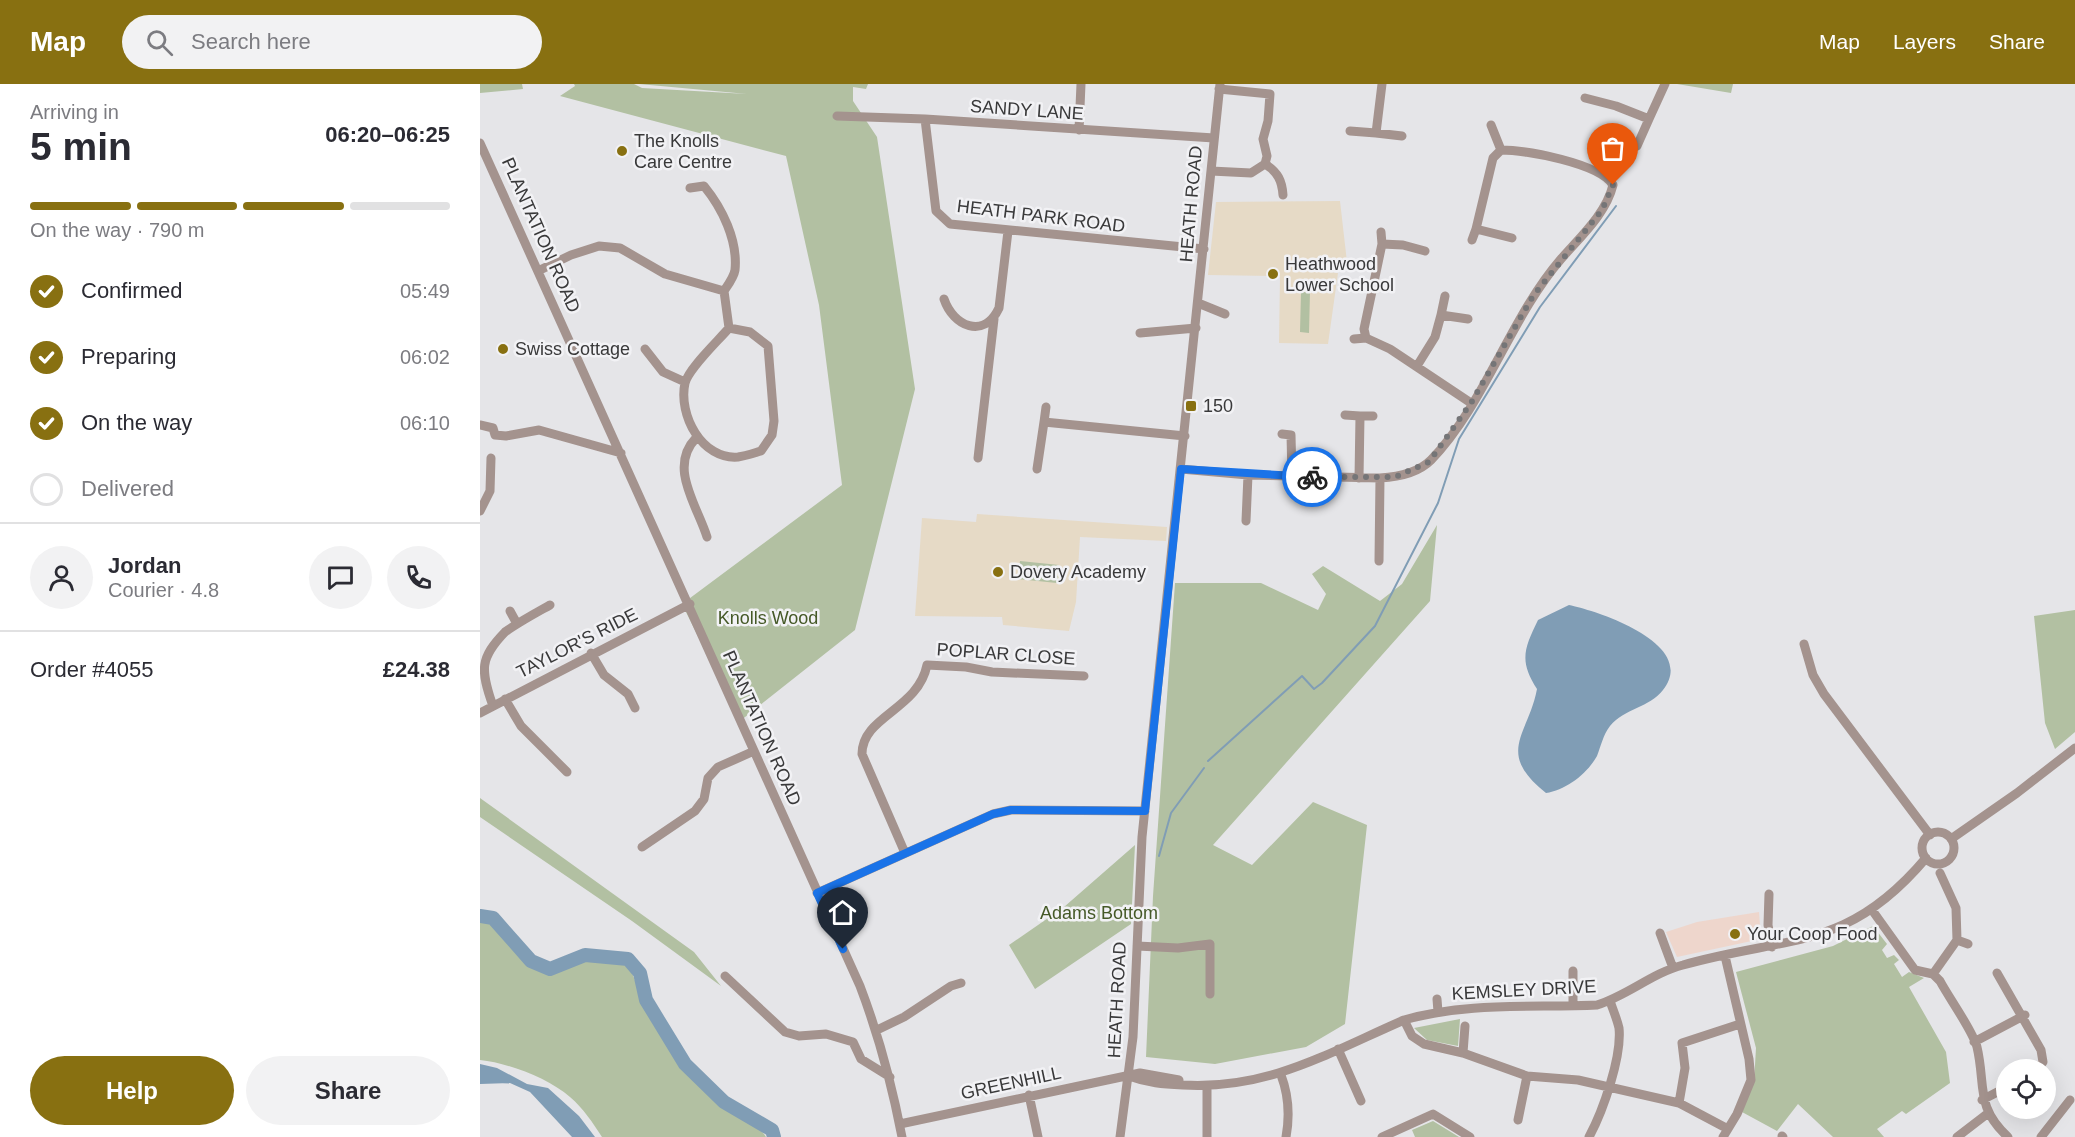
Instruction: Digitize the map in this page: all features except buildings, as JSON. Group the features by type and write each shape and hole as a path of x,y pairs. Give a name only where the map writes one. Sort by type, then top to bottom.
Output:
{"street":[{"path":"1078,130 1081,84"},
{"path":"1376,133 1382,84"},
{"path":"1637,146 1665,84"},
{"path":"1219,87 1271,89 1268,122 1263,139 1265,164"},
{"name":"HEATH ROAD","path":"1120,1137 1129,1076 1145,811 1219,87"},
{"path":"1585,98 1616,106 1649,119"},
{"name":"SANDY LANE","path":"837,116 925,119 1214,138"},
{"name":"HEATH PARK ROAD","path":"925,119 936,211 950,224 1204,249"},
{"path":"1491,125 1501,150"},
{"path":"1350,131 1402,136"},
{"name":"PLANTATION ROAD","path":"480,143 540,270 860,986 877,1030 890,1077 902,1137"},
{"path":"1472,240 1493,158 1501,150"},
{"path":"1181,469 1292,477 1380,478 1395,477 1429,462 1471,403 1533,296 1602,210 1613,185 1610,180 1575,164 1553,158 1501,150"},
{"path":"1211,171 1251,173 1265,164"},
{"path":"1265,164 1274,169 1280,178 1283,195"},
{"path":"690,188 704,186 724,215 734,251 735,272 724,291 729,328 686,382 688,416 696,438 716,452 736,457 761,451 772,435 774,397 768,346 750,332 729,328"},
{"path":"1476,229 1512,238"},
{"path":"978,458 994,319 999,308 1008,231"},
{"path":"1366,338 1364,329 1382,244 1381,232"},
{"path":"1382,244 1403,245 1425,251"},
{"path":"540,270 571,255 599,246 620,248 665,274 724,291"},
{"path":"1417,366 1435,337 1445,296"},
{"path":"944,299 955,319 967,325 982,326 994,319"},
{"path":"1198,303 1225,314"},
{"path":"1441,315 1468,319"},
{"path":"1140,333 1196,328"},
{"path":"1354,339 1366,338 1417,366 1471,403"},
{"path":"645,349 663,372 686,382"},
{"path":"1037,469 1046,407"},
{"path":"1345,415 1373,416"},
{"path":"1359,416 1359,478"},
{"path":"1044,422 1185,436"},
{"path":"480,425 493,428 495,435 506,436 539,430 621,453"},
{"path":"1292,477 1287,434 1302,435"},
{"path":"696,438 687,447 684,455 684,477 687,492 700,514 707,537"},
{"path":"480,511 490,491 490,458"},
{"path":"1246,521 1248,475"},
{"path":"1380,478 1380,561"},
{"name":"TAYLOR'S RIDE","path":"480,713 591,653 690,604"},
{"path":"493,706 481,673 481,658 492,641 516,622 550,605"},
{"path":"510,611 516,622"},
{"path":"1804,644 1813,675 1824,694 1930,835"},
{"path":"591,653 604,675 628,694 635,708"},
{"name":"POPLAR CLOSE","path":"905,853 862,754 862,741 870,731 918,690 927,662 992,672 1084,676"},
{"path":"505,699 521,726 567,772"},
{"path":"1951,839 2017,793 2075,748"},
{"path":"642,847 695,811 704,799 708,778 718,767 754,751"},
{"path":"817,893 993,814 1011,810 1145,811"},
{"path":"1940,833 1951,839 1954,850 1948,861 1937,864 1926,858 1923,847 1930,835 1940,833"},
{"name":"KEMSLEY DRIVE","path":"1129,1076 1145,1074 1207,1086 1248,1083 1281,1075 1404,1020 1438,1012 1496,1005 1573,1006 1610,1001 1673,968 1813,938 1844,926 1872,910 1926,858"},
{"path":"1933,974 1957,940 1956,908 1940,873"},
{"path":"1769,894 1768,925 1772,947"},
{"path":"1872,910 1915,970 1933,974 1940,981 1974,1042 1982,1101 1987,1114 2008,1137"},
{"path":"1660,933 1673,968"},
{"path":"1957,940 1968,944"},
{"path":"1210,944 1210,994"},
{"path":"1137,946 1178,948 1221,944"},
{"path":"1404,1020 1412,1036 1424,1044 1463,1053 1527,1076 1608,1086 1679,1103 1725,1133 1751,1080 1749,1059 1725,956"},
{"path":"1573,971 1573,1006"},
{"path":"1996,973 2024,1016 2043,1055 2042,1059"},
{"path":"725,976 785,1032 799,1036 826,1034 853,1042 861,1059 890,1077"},
{"path":"877,1030 904,1017 951,986 962,983"},
{"path":"1437,999 1438,1012"},
{"path":"1592,1136 1608,1086 1618,1042 1618,1028 1610,1001"},
{"path":"1974,1042 2024,1016"},
{"path":"1679,1103 1685,1068 1682,1043 1740,1024"},
{"path":"1463,1053 1465,1026"},
{"path":"1338,1049 1361,1101"},
{"path":"1281,1075 1288,1095 1289,1116 1286,1137"},
{"name":"GREENHILL","path":"900,1124 1029,1095 1129,1076"},
{"path":"1518,1120 1527,1076"},
{"path":"1207,1086 1207,1137"},
{"path":"1982,1101 1996,1094"},
{"path":"1029,1095 1038,1137"},
{"path":"2041,1137 2070,1101"},
{"path":"1382,1137 1433,1114 1470,1137"},
{"path":"1957,1137 1987,1114"}],"shaded area":[{"name":"Heathwood Lower School","path":"1340,201 1347,262 1327,263 1328,272 1338,273 1328,344 1279,343 1280,276 1208,275 1216,202"},
{"name":"Dovery Academy","path":"977,514 1167,527 1166,541 1080,537 1076,602 1069,631 1003,625 1002,617 915,616 922,518 976,522"},
{"path":"1759,912 1761,939 1677,957 1666,932 1697,922"}],"green space":[{"path":"480,84 522,84 523,89 480,93"},
{"name":"Knolls Wood","path":"574,84 634,84 642,88 747,94 639,84 868,84 866,89 853,87 853,101 877,137 915,389 855,630 740,721 682,604 842,485 819,305 786,156 560,96 575,86"},
{"path":"1677,84 1733,84 1731,93"},
{"path":"1301,292 1310,292 1309,333 1300,332"},
{"path":"1437,525 1430,601 1213,845 1252,865 1313,802 1367,825 1345,1024 1306,1047 1215,1064 1146,1057 1153,896 1175,583 1261,583 1318,610 1326,594 1312,574 1323,566 1380,601 1402,584"},
{"path":"1020,561 1059,565 1058,572 1019,568"},
{"path":"1019,572 1058,576 1057,583 1018,579"},
{"path":"2075,610 2075,732 2055,749 2045,723 2034,616"},
{"path":"480,798 694,952 721,986 632,921 480,817"},
{"name":"Adams Bottom","path":"1135,845 1131,924 1035,989 1009,945 1064,907"},
{"path":"480,918 490,920 530,963 550,972 585,958 628,962 654,1022 689,1074 721,1104 757,1127 766,1137 602,1137 579,1106 561,1090 503,1064 480,1060"},
{"path":"1873,926 1887,944 1882,950 1887,958 1894,955 1899,960 1894,964 1902,977 1909,972 1924,978 1909,987 1946,1052 1950,1083 1906,1114 1902,1111 1877,1129 1884,1137 1833,1137 1798,1104 1777,1131 1742,1112 1754,1082 1756,1048 1736,972 1833,946"},
{"path":"1460,1019 1458,1046 1427,1040 1414,1028"},
{"path":"1433,1121 1459,1137 1415,1137 1412,1130"}],"water":[{"path":"1569,605 1601,614 1640,632 1657,644 1668,658 1670,673 1658,696 1622,716 1610,726 1593,763 1582,775 1568,785 1546,793 1531,779 1522,766 1518,754 1522,732 1537,689 1531,679 1525,655 1529,639 1538,620"},
{"path":"480,1064 497,1068 527,1084 548,1088 579,1116 595,1137 572,1137 530,1092 510,1083 480,1084"}],"waterway":[{"path":"1208,761 1302,676 1314,689 1322,683 1375,626 1438,503 1459,439 1540,307 1616,206"},
{"path":"1159,856 1171,813 1204,768"},
{"path":"480,916 493,918 531,961 550,969 585,955 628,959 640,973 646,1000 685,1064 724,1102 772,1130 774,1137"}],"way so far":[{"path":"1312,477 1395,477 1429,462 1471,403 1511,338 1533,296 1602,210 1613,185"}],"place":[{"name":"The Knolls Care Centre","path":"622,151"},
{"name":"Heathwood Lower School","path":"1273,274"},
{"name":"Swiss Cottage","path":"503,349"},
{"name":"150","path":"1191,406"},
{"name":"Dovery Academy","path":"998,572"},
{"name":"Your Coop Food","path":"1735,934"}],"route":[{"path":"843,949 817,893 993,814 1011,810 1145,811 1161,641 1181,469 1248,475 1312,477"}]}
